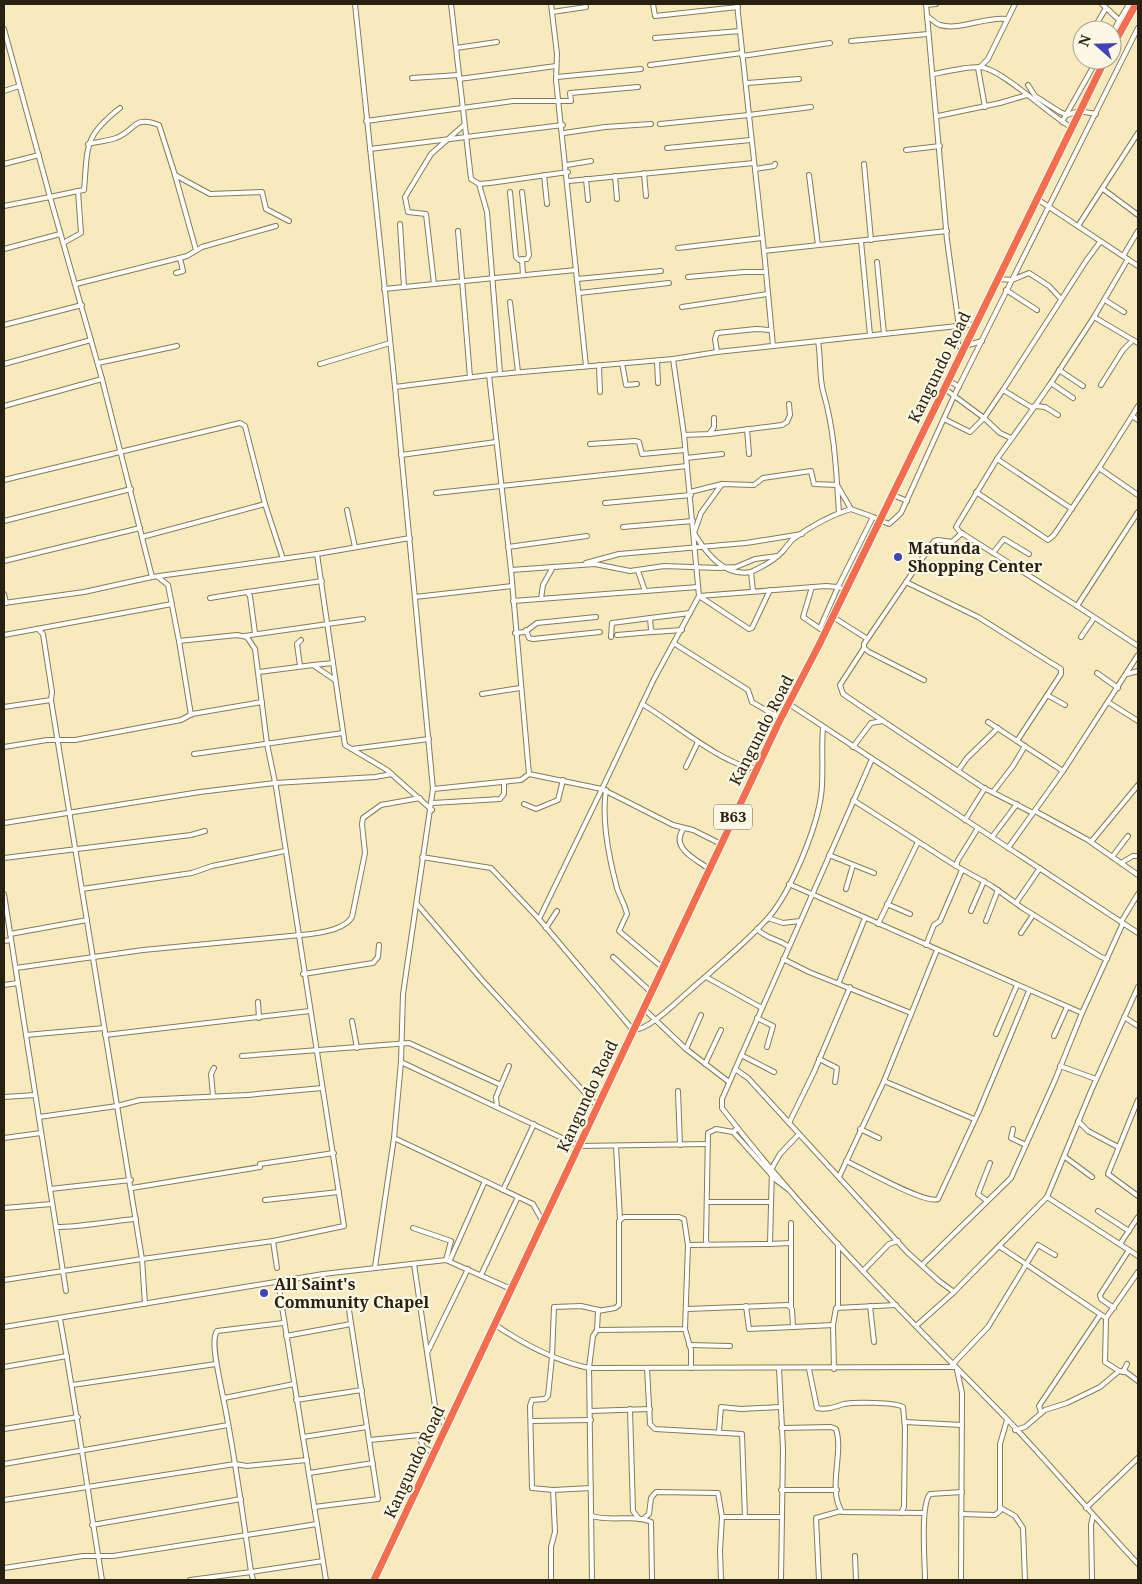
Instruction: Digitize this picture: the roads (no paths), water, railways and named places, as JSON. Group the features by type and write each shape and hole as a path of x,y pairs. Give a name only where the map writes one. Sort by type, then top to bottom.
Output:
{"highway":[{"path":"1122,29 1136,4"},
{"name":"Kangundo Road","path":"374,1580 822,630 833,617 877,518 893,495 1100,70"}],"street":[{"path":"355,4 402,454 433,788 433,803 422,857 404,994 401,1062 394,1138 375,1267"},
{"path":"451,4 464,137 471,179 479,184 568,172"},
{"path":"551,4 557,54 556,77 569,181 586,366"},
{"path":"653,4 655,16 738,6 773,346"},
{"path":"936,4 926,4 938,116 947,231 959,327 958,344 964,348 982,341"},
{"path":"979,67 988,59 1015,4"},
{"path":"1102,4 1119,20 1129,4"},
{"path":"552,12 586,7"},
{"path":"1099,20 1106,8"},
{"path":"927,16 935,23 943,26 974,23 991,18 1007,19"},
{"path":"694,532 702,546 724,568 742,574 751,572 778,556 792,540 839,513 851,509 891,524 902,513 954,396 1138,28"},
{"path":"4,29 98,364 152,577"},
{"path":"655,38 740,31"},
{"path":"852,41 928,34"},
{"path":"456,48 497,42"},
{"path":"650,65 830,43"},
{"path":"412,78 459,77 556,66"},
{"path":"979,67 985,107"},
{"path":"934,74 979,67 989,70 1027,95 1071,128"},
{"path":"556,77 641,69"},
{"path":"1062,122 1091,70"},
{"path":"747,83 799,79"},
{"path":"1028,85 1035,96 1066,115 1079,111 1096,114"},
{"path":"4,91 19,86"},
{"path":"366,121 513,101 571,101 570,93 638,87"},
{"path":"938,116 985,107 1027,95"},
{"path":"660,124 811,107"},
{"path":"4,206 84,190 88,144 99,125 120,108"},
{"path":"88,144 117,138 136,123 147,120 159,125 196,250"},
{"path":"564,133 605,127 650,124"},
{"path":"434,284 426,214 408,212 405,197 422,167 464,125"},
{"path":"370,149 563,125"},
{"path":"1078,226 1138,133"},
{"path":"667,148 751,140"},
{"path":"906,150 940,146"},
{"path":"4,164 39,155"},
{"path":"567,165 591,161"},
{"path":"569,181 754,163"},
{"path":"755,169 774,166 775,164"},
{"path":"864,164 871,240"},
{"path":"644,173 646,196"},
{"path":"174,175 210,194 262,192 266,209 289,221"},
{"path":"544,175 547,204"},
{"path":"809,175 818,245"},
{"path":"615,176 617,199"},
{"path":"586,179 588,200"},
{"path":"479,184 486,208 500,373"},
{"path":"1103,189 1138,214"},
{"path":"65,242 82,233 78,191"},
{"path":"510,192 516,257 527,259 529,255 522,192"},
{"path":"1037,199 1138,266"},
{"path":"400,224 404,287"},
{"path":"76,284 180,258 196,250 276,226"},
{"path":"458,231 470,377"},
{"path":"764,251 947,231"},
{"path":"1123,256 1138,231"},
{"path":"4,249 60,234"},
{"path":"678,248 762,238"},
{"path":"861,241 870,335"},
{"path":"944,420 970,432 984,418 1100,242"},
{"path":"176,274 183,271 180,258"},
{"path":"522,259 523,275"},
{"path":"1128,259 1105,300 1051,383 997,459 956,527 962,533 1138,646"},
{"path":"877,262 884,334"},
{"path":"384,288 576,270"},
{"path":"577,280 661,271"},
{"path":"688,277 765,272"},
{"path":"997,279 1012,280 1029,273 1049,286 1061,299"},
{"path":"579,293 669,283"},
{"path":"1006,290 1037,310"},
{"path":"682,306 767,294"},
{"path":"1105,300 1124,312"},
{"path":"510,302 518,372"},
{"path":"4,325 82,305"},
{"path":"1094,316 1138,343"},
{"path":"395,387 489,374 657,361 717,352 976,324"},
{"path":"717,352 715,338 717,333 756,329 771,330"},
{"path":"4,364 91,340"},
{"path":"1101,385 1133,340"},
{"path":"818,341 823,390 828,399 828,413 835,438 839,513"},
{"path":"320,364 390,343"},
{"path":"98,364 177,346"},
{"path":"539,919 604,789 642,704 700,596 684,435 673,359"},
{"path":"657,361 658,383"},
{"path":"622,363 626,384 636,384"},
{"path":"599,365 600,392"},
{"path":"1059,370 1083,386"},
{"path":"489,374 511,570 515,633 529,774"},
{"path":"4,406 102,379"},
{"path":"948,380 959,387"},
{"path":"1051,383 1073,398"},
{"path":"944,388 984,418 1000,433 1011,438"},
{"path":"1003,390 1027,405 1044,407 1058,416"},
{"path":"937,403 948,409"},
{"path":"684,435 774,426 787,422 790,415 789,404"},
{"path":"976,492 1048,540 1054,535 1072,509 1138,406"},
{"path":"1132,416 1138,420"},
{"path":"709,434 713,430 714,418"},
{"path":"4,480 242,423 284,559"},
{"path":"747,429 749,454"},
{"path":"923,433 935,438"},
{"path":"590,444 637,441 642,454 685,450"},
{"path":"402,454 496,442"},
{"path":"686,458 722,454"},
{"path":"997,459 1072,509"},
{"path":"436,493 687,466"},
{"path":"1099,468 1138,495"},
{"path":"605,503 690,493 705,486 722,484 754,485 764,478 811,471 814,484 837,485"},
{"path":"694,532 702,513 722,484"},
{"path":"837,485 851,509"},
{"path":"4,521 131,489"},
{"path":"893,495 907,501"},
{"path":"142,537 266,504"},
{"path":"347,510 355,547"},
{"path":"1077,606 1138,512"},
{"path":"812,587 803,616 822,630 838,587 877,518"},
{"path":"623,527 693,521"},
{"path":"4,561 140,528"},
{"path":"962,533 955,541 934,541 866,638 864,648 840,685 840,690 843,694 985,788 1091,842 1138,875"},
{"path":"579,565 619,554 746,543 802,534"},
{"path":"508,547 587,536"},
{"path":"4,594 5,603 84,592 152,577 284,559 410,538"},
{"path":"993,553 1004,539 1029,554"},
{"path":"317,554 345,745 392,774 432,810"},
{"path":"511,570 595,564 622,570 638,570 664,566 724,568 778,556"},
{"path":"541,599 543,585 552,567"},
{"path":"638,570 645,591"},
{"path":"751,572 753,591"},
{"path":"158,577 168,585 190,715"},
{"path":"210,598 322,581"},
{"path":"906,582 978,617 1060,669 1061,674 1017,741"},
{"path":"415,597 512,586"},
{"path":"513,601 698,587"},
{"path":"700,596 812,587 838,587 846,590"},
{"path":"700,596 749,628 752,628 770,590"},
{"path":"247,592 250,596 255,633"},
{"path":"4,636 172,604"},
{"path":"611,637 612,623 616,621 690,613"},
{"path":"515,633 526,630 537,623 596,617"},
{"path":"833,617 866,638"},
{"path":"650,618 652,632"},
{"path":"1080,637 1094,618"},
{"path":"178,641 243,636 363,619"},
{"path":"38,629 43,634 52,692 51,700 105,1035 132,1188 142,1259 145,1304"},
{"path":"526,630 529,638 534,639 600,632"},
{"path":"617,635 682,630"},
{"path":"4,1280 273,1241 344,1226 334,1153 322,1088 318,1050 303,974 275,783 267,744 259,672 253,643 243,636"},
{"path":"300,666 297,644 301,640"},
{"path":"675,644 743,686 748,690 752,702 781,718"},
{"path":"864,648 924,680"},
{"path":"1008,848 1063,770 1138,656"},
{"path":"259,672 333,663"},
{"path":"313,665 335,680"},
{"path":"1127,674 1138,672"},
{"path":"1096,673 1118,688"},
{"path":"482,694 520,688"},
{"path":"1047,695 1065,705"},
{"path":"4,707 51,700"},
{"path":"4,747 76,740 181,720 190,715 262,702"},
{"path":"1108,702 1138,721"},
{"path":"642,704 698,742 746,767 758,767"},
{"path":"788,704 1138,933"},
{"path":"853,746 870,723 870,712"},
{"path":"870,723 883,721"},
{"path":"988,722 1063,770"},
{"path":"422,857 491,868 539,919 633,1030 643,1029 706,977 757,929 768,918 789,884 804,850 818,810 822,782 823,728"},
{"path":"958,771 967,758 998,728"},
{"path":"194,754 343,733"},
{"path":"351,749 429,738"},
{"path":"686,767 698,742"},
{"path":"993,792 1013,766 1025,746"},
{"path":"872,759 720,1104 772,1168 863,1271 1007,1420 1138,1564"},
{"path":"4,823 200,792 275,783 376,777 392,774"},
{"path":"433,788 521,780 529,774 563,780 604,789 661,819 721,844"},
{"path":"524,804 536,809 558,800 563,780"},
{"path":"433,803 500,799 504,794 504,782"},
{"path":"1091,842 1138,785"},
{"path":"965,820 985,788"},
{"path":"604,789 604,811 608,842 616,883 627,914 619,931 663,968"},
{"path":"16,968 326,931 351,920 366,853 362,824 365,814 381,805 420,798"},
{"path":"854,800 962,870 984,881 1033,915 1097,955 1107,959"},
{"path":"992,837 1017,804"},
{"path":"684,828 680,841 683,850 709,868"},
{"path":"956,866 978,828"},
{"path":"4,858 191,836 205,831"},
{"path":"1112,857 1128,836"},
{"path":"878,924 918,842"},
{"path":"82,889 192,873 212,866 285,851"},
{"path":"829,855 874,874"},
{"path":"1121,863 1134,856 1138,856"},
{"path":"846,889 852,865"},
{"path":"1016,903 1040,868"},
{"path":"926,945 934,925 940,921 962,870"},
{"path":"971,911 984,881"},
{"path":"789,884 1082,1013"},
{"path":"986,921 998,890"},
{"path":"4,894 66,1291"},
{"path":"922,1265 1011,1178 1122,922 1138,894"},
{"path":"417,904 482,980 598,1107"},
{"path":"887,904 910,914"},
{"path":"546,928 557,911"},
{"path":"1021,933 1033,915"},
{"path":"768,918 783,923 800,921"},
{"path":"839,982 865,918"},
{"path":"10,934 87,920"},
{"path":"757,929 765,937 780,940 789,946"},
{"path":"4,941 11,940"},
{"path":"303,974 373,963 378,957 379,945"},
{"path":"839,1177 884,1081 937,950"},
{"path":"613,957 651,992"},
{"path":"783,959 809,972 839,982 910,1013"},
{"path":"706,977 762,1008"},
{"path":"4,985 18,983"},
{"path":"996,1034 1017,985"},
{"path":"789,1123 850,987"},
{"path":"916,1326 954,1292 1047,1197 1096,1079 1138,987"},
{"path":"846,1161 914,1194 936,1200 940,1197 1029,991"},
{"path":"258,1002 259,1018"},
{"path":"1054,1036 1067,1007"},
{"path":"643,1008 686,1049 729,1082"},
{"path":"105,1035 259,1018 310,1010"},
{"path":"686,1049 701,1015"},
{"path":"1124,1017 1138,1026"},
{"path":"758,1018 773,1026 767,1048"},
{"path":"352,1021 357,1048"},
{"path":"26,1035 104,1028"},
{"path":"705,1064 721,1030"},
{"path":"242,1056 409,1043 501,1085"},
{"path":"741,1056 774,1072"},
{"path":"819,1059 837,1068 835,1082"},
{"path":"401,1062 579,1146 707,1144"},
{"path":"497,1107 495,1100 509,1066"},
{"path":"1060,1066 1096,1079"},
{"path":"213,1096 210,1074 214,1068"},
{"path":"735,1069 748,1078 898,1241 922,1265 954,1292"},
{"path":"884,1081 974,1119"},
{"path":"38,1117 117,1106 140,1100 322,1088"},
{"path":"678,1091 680,1145"},
{"path":"4,1097 35,1095"},
{"path":"1138,1100 1136,1111 1118,1147 1108,1174 1138,1196"},
{"path":"1078,1121 1088,1131 1118,1147"},
{"path":"503,1190 534,1124"},
{"path":"733,1132 738,1128"},
{"path":"860,1129 879,1138"},
{"path":"1013,1129 1011,1138 1026,1145"},
{"path":"707,1243 707,1144 710,1130 728,1130 733,1132 782,1185 792,1191"},
{"path":"4,1138 41,1133"},
{"path":"770,1244 772,1168 780,1154 799,1134"},
{"path":"394,1138 536,1206 543,1222"},
{"path":"591,1488 536,1490 531,1485 532,1400 548,1397 554,1307 581,1306 599,1310 615,1308 619,1305 618,1225 620,1218 616,1146"},
{"path":"132,1188 334,1153"},
{"path":"1065,1157 1092,1177"},
{"path":"987,1201 978,1194 990,1163"},
{"path":"50,1189 130,1180"},
{"path":"448,1260 485,1181"},
{"path":"265,1200 339,1192"},
{"path":"481,1275 518,1197"},
{"path":"1047,1197 1138,1256"},
{"path":"707,1202 770,1202"},
{"path":"4,1208 52,1204"},
{"path":"1098,1211 1129,1231"},
{"path":"1120,1244 1138,1216"},
{"path":"620,1218 682,1218 687,1225 685,1329 689,1345 691,1368"},
{"path":"56,1227 86,1227 102,1222 136,1219"},
{"path":"791,1223 791,1307 793,1327"},
{"path":"413,1228 451,1241 448,1260"},
{"path":"273,1241 277,1268"},
{"path":"863,1271 889,1244 898,1241"},
{"path":"688,1245 707,1243 791,1244"},
{"path":"834,1369 833,1325 835,1310 838,1306 838,1243"},
{"path":"494,1324 522,1342 552,1357 589,1368 834,1369 954,1367 988,1327 1038,1245 1055,1255"},
{"path":"999,1246 1106,1318"},
{"path":"1114,1308 1101,1300 1100,1295 1129,1250"},
{"path":"4,1327 375,1267 448,1260 511,1290"},
{"path":"414,1264 435,1406 446,1427"},
{"path":"428,1351 468,1269"},
{"path":"1138,1272 1106,1318 1105,1362 1138,1381"},
{"path":"278,1282 326,1580"},
{"path":"686,1308 777,1304 791,1307"},
{"path":"838,1306 896,1305"},
{"path":"746,1306 749,1329 833,1325"},
{"path":"870,1306 874,1342"},
{"path":"314,1507 378,1499 349,1310"},
{"path":"592,1580 589,1368 599,1310"},
{"path":"1041,1412 1039,1406 1100,1315"},
{"path":"60,1319 78,1417 86,1488 102,1580"},
{"path":"253,1580 224,1398 216,1364 214,1337 217,1331 284,1323"},
{"path":"286,1336 351,1324"},
{"path":"597,1330 685,1329"},
{"path":"689,1345 730,1346"},
{"path":"4,1367 67,1356"},
{"path":"72,1385 216,1364"},
{"path":"1016,1430 1025,1427 1041,1412 1100,1387 1121,1372 1127,1364"},
{"path":"954,1367 961,1385 961,1580"},
{"path":"647,1368 650,1424 655,1430 739,1432 743,1436 745,1517"},
{"path":"779,1368 781,1580"},
{"path":"809,1369 817,1408 831,1408 846,1404 901,1405 905,1422 904,1507 901,1513"},
{"path":"224,1398 294,1384"},
{"path":"296,1400 362,1390"},
{"path":"719,1431 721,1407 741,1409 780,1407"},
{"path":"630,1409 633,1511 634,1515 651,1522 652,1580"},
{"path":"590,1411 650,1409"},
{"path":"4,1429 78,1417"},
{"path":"531,1421 591,1420"},
{"path":"962,1514 995,1515 999,1513 1001,1508 1000,1444 1007,1420"},
{"path":"905,1422 962,1424"},
{"path":"4,1464 228,1425"},
{"path":"302,1436 367,1426"},
{"path":"781,1428 831,1426 836,1429 837,1490 841,1511"},
{"path":"370,1440 419,1435 423,1447 434,1453"},
{"path":"1086,1508 1138,1458"},
{"path":"4,1500 86,1488 146,1476 235,1464 247,1466 306,1460"},
{"path":"309,1473 373,1463"},
{"path":"551,1580 551,1547 555,1532 553,1490"},
{"path":"781,1490 837,1490"},
{"path":"592,1516 600,1519 641,1519 649,1514 652,1495 661,1491 716,1492 719,1496 722,1517 721,1580"},
{"path":"925,1580 924,1513 926,1499 930,1494 962,1492"},
{"path":"92,1525 241,1500"},
{"path":"904,1507 911,1513"},
{"path":"1001,1508 1015,1516 1023,1528 1025,1580"},
{"path":"819,1580 816,1518 841,1511 924,1513"},
{"path":"1092,1580 1091,1525 1093,1516"},
{"path":"722,1517 781,1517"},
{"path":"4,1568 98,1556 113,1556 317,1524"},
{"path":"855,1556 856,1580"},
{"path":"190,1580 323,1561"}],"place":[{"name":"Matunda Shopping Center","path":"898,557"},
{"name":"All Saint's Community Chapel","path":"264,1293"}]}
